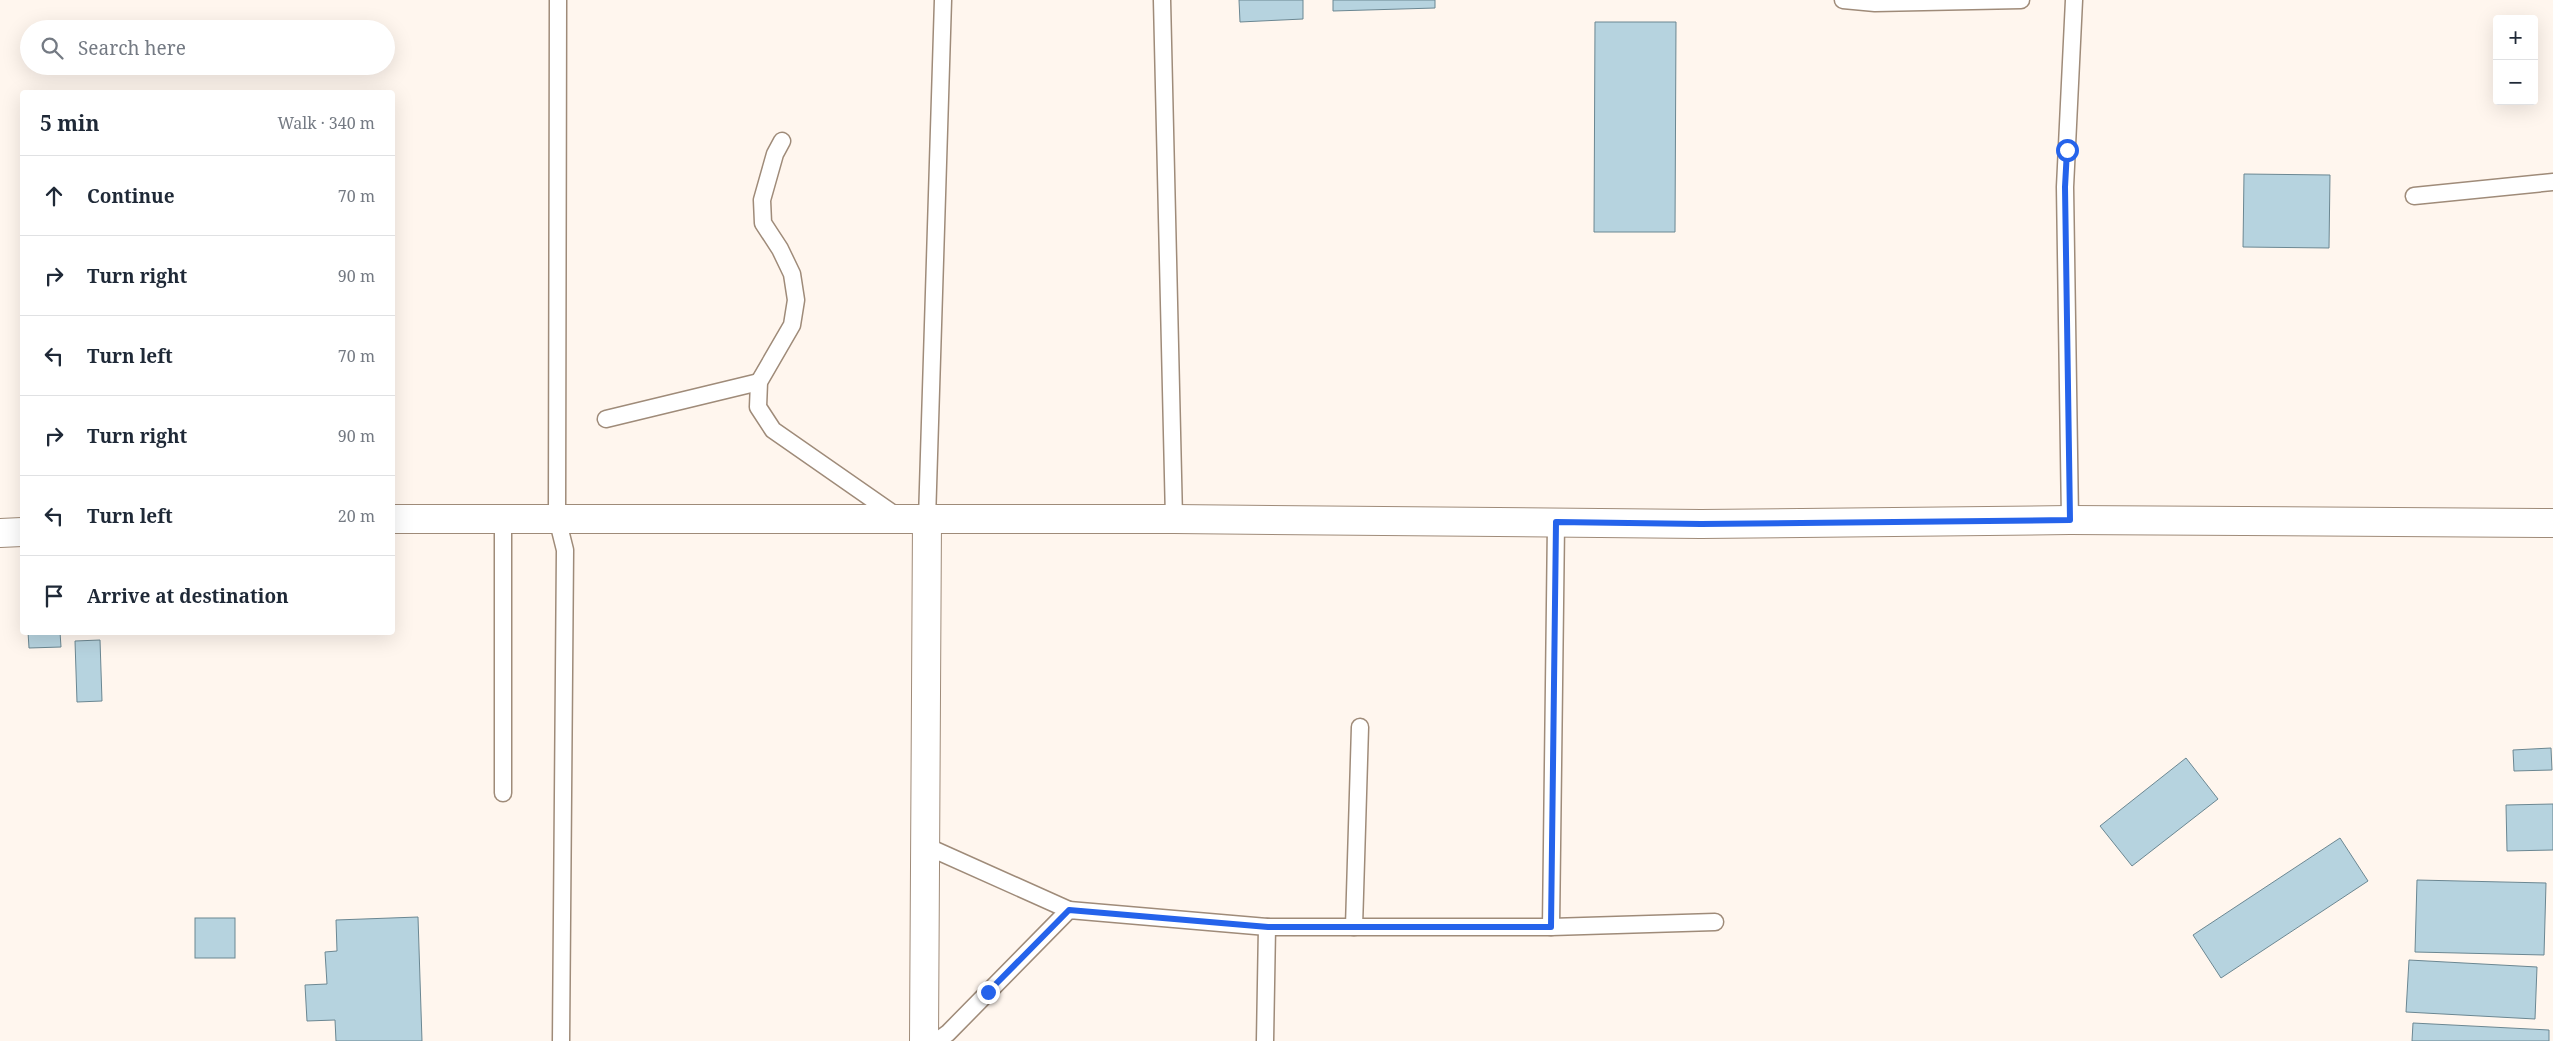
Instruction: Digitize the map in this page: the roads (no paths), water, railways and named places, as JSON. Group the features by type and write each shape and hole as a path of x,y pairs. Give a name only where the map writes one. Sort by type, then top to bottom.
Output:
{"street":[{"path":"395,519 1174,519 1701,524 2070,520 2553,523"},
{"path":"915,520 926,846 924,1041"},
{"path":"0,533 20,532"}],"lane":[{"path":"558,0 558,518 565,550 561,1041"},
{"path":"782,141 775,154 762,200 763,223 780,248 792,274 796,300 792,325 759,382 758,407 774,430 915,520 943,0"},
{"path":"1162,0 1174,519"},
{"path":"1843,0 1875,3 2021,0"},
{"path":"2070,520 2065,187 2074,0"},
{"path":"2414,196 2553,182"},
{"path":"606,419 759,382"},
{"path":"503,793 504,518"},
{"path":"1551,927 1556,522"},
{"path":"1354,927 1360,727"},
{"path":"926,846 1069,910 1268,927 1551,927 1715,922"},
{"path":"937,1041 948,1033 1069,910"},
{"path":"1265,1041 1268,927"}]}
